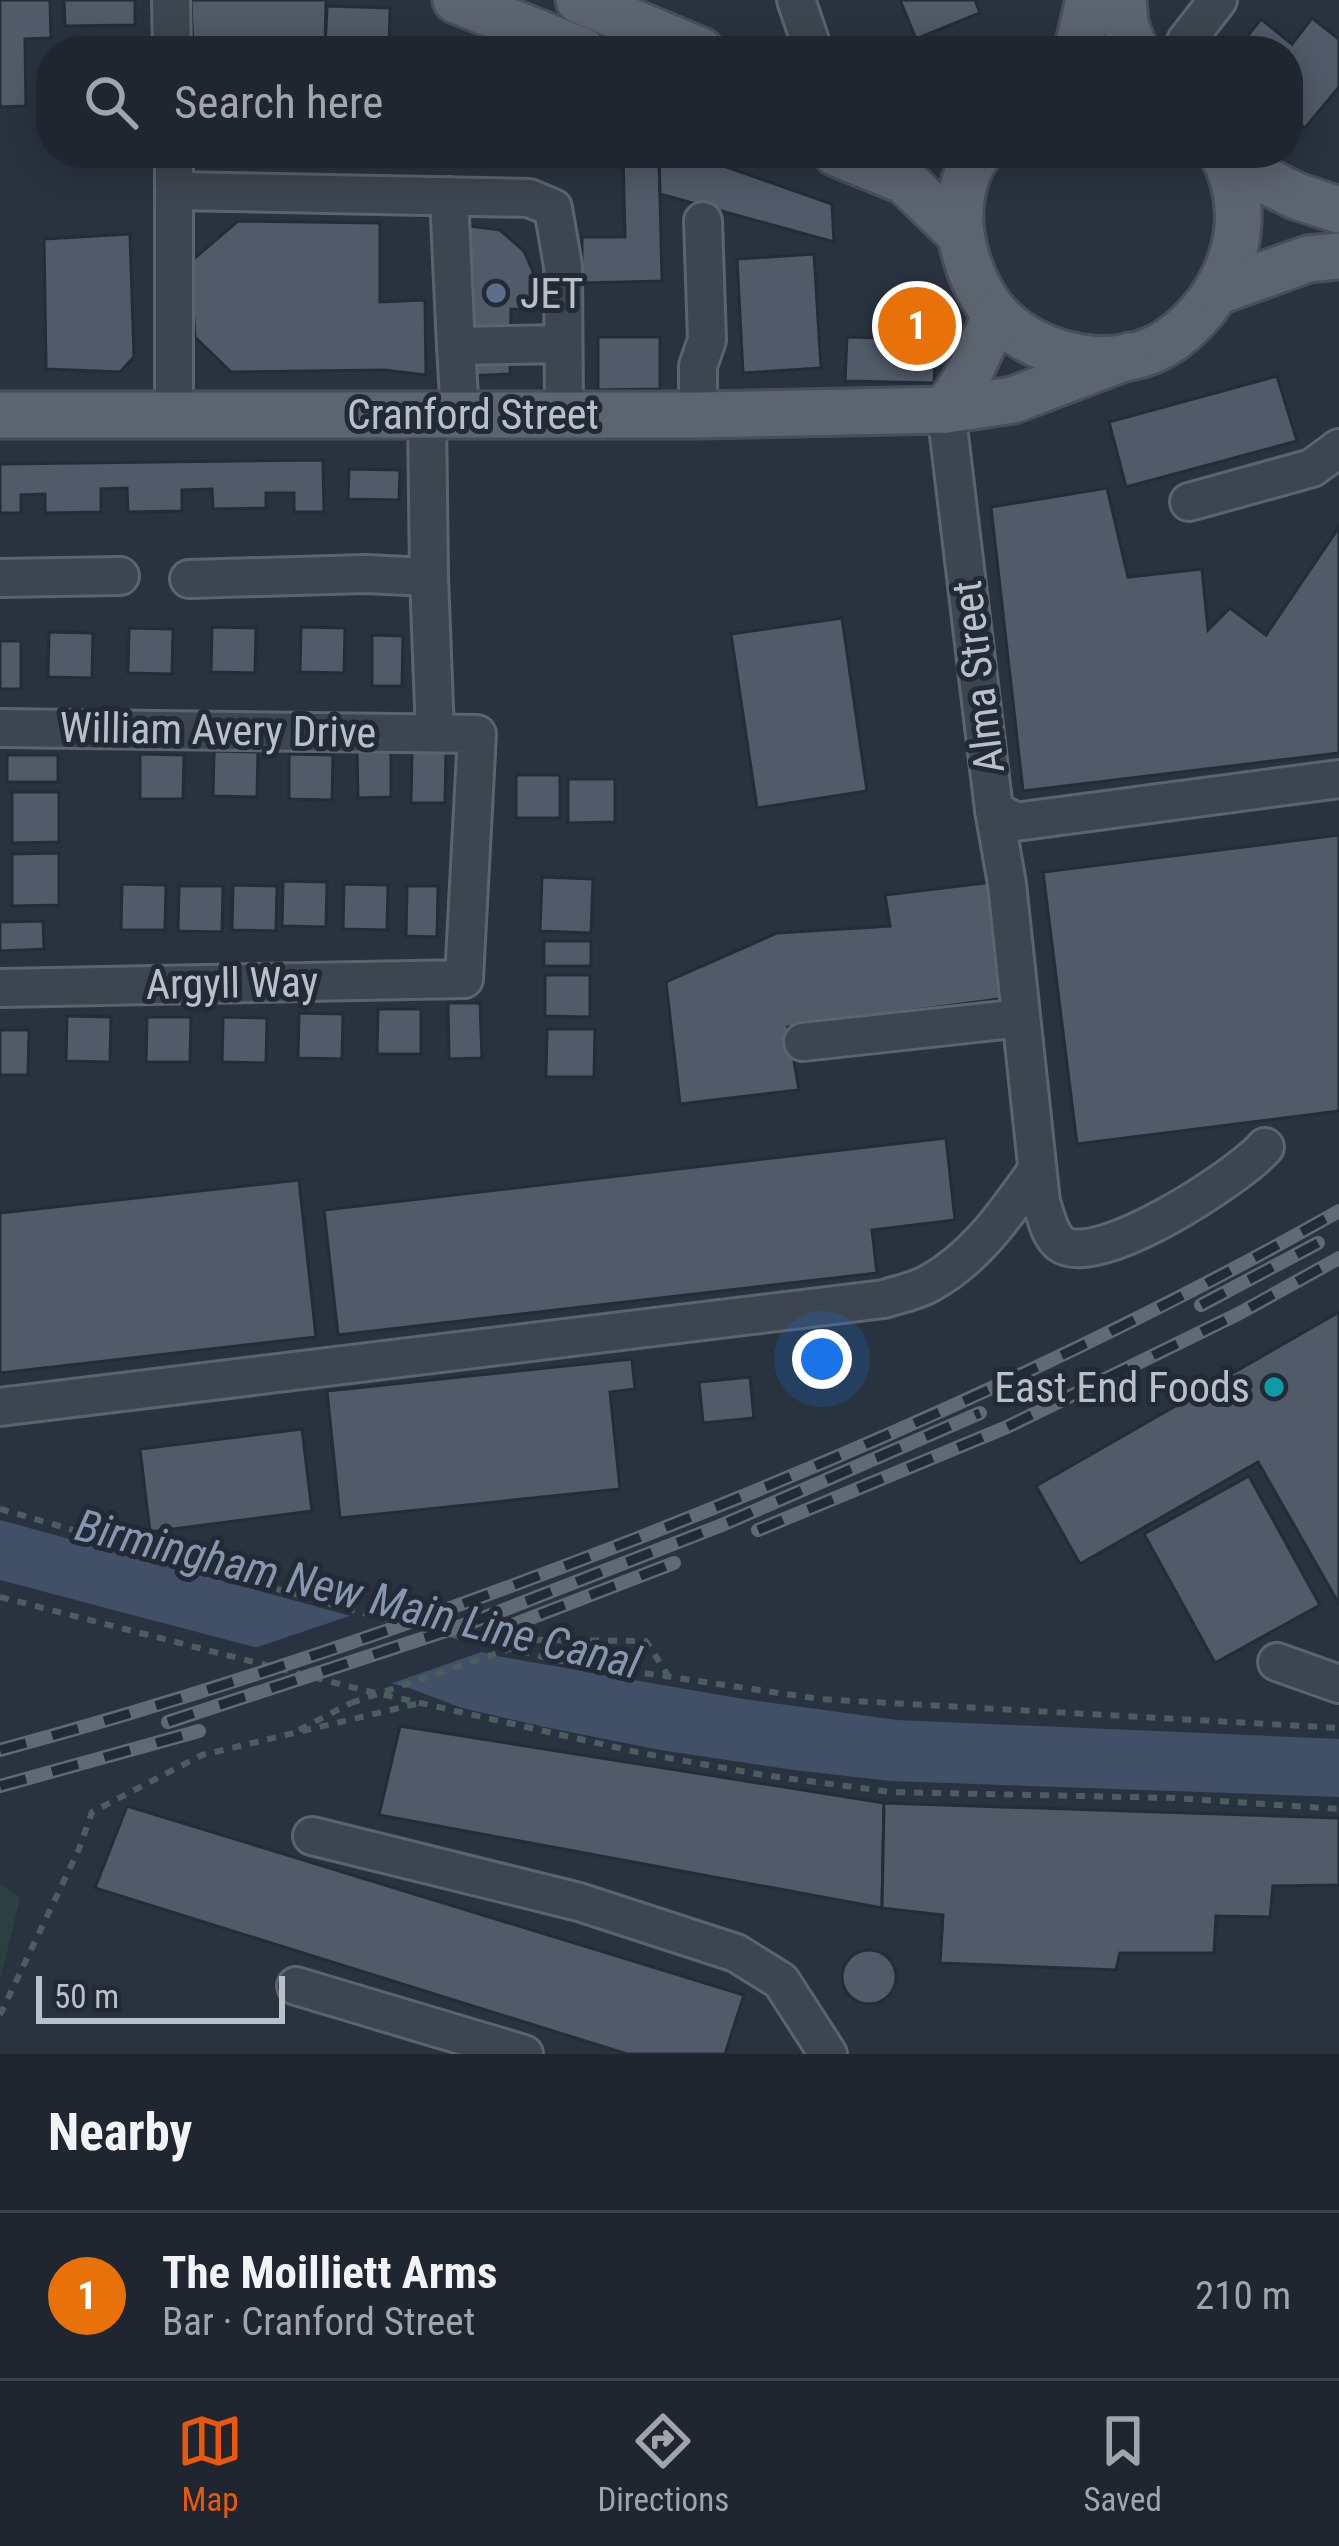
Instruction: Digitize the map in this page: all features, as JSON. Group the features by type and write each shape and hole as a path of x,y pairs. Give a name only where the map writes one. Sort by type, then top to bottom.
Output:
{"main road":[{"path":"456,0 546,36"},
{"path":"579,0 664,36"},
{"path":"1081,36 1089,0"},
{"path":"1123,0 1130,36"},
{"path":"873,168 905,181 959,233"},
{"path":"970,168 959,233 972,278 996,314 1027,340 1056,353 1096,359 1129,356"},
{"path":"1220,291 1235,254 1239,209 1227,168"},
{"path":"1244,168 1296,196 1339,210"},
{"path":"1220,291 1308,259 1339,256"},
{"name":"Cranford Street","path":"0,415 698,415 946,410 1013,400 1171,340 1220,291"},
{"path":"946,410 970,374 996,314"}],"street":[{"path":"171,0 172,36"},
{"path":"796,0 808,36"},
{"path":"1190,36 1218,0"},
{"path":"173,168 174,414"},
{"path":"174,190 529,198 553,208 562,266 564,413"},
{"path":"435,733 429,577 443,414 456,346 449,196"},
{"path":"698,415 698,366 707,340 703,221"},
{"path":"456,346 563,344"},
{"name":"Alma Street","path":"946,410 994,810 1016,822 1339,778"},
{"path":"1189,502 1312,468 1339,448"},
{"path":"16,578 120,576"},
{"path":"189,579 429,577"},
{"name":"William Avery Drive","path":"0,728 435,733"},
{"name":"Argyll Way","path":"0,988 464,979 477,734 435,733"},
{"path":"994,810 1007,884 1041,1202 1052,1233 1062,1245 1092,1250 1123,1240 1248,1166 1265,1147"},
{"path":"803,1042 1021,1018"},
{"path":"0,1407 884,1299 930,1284 964,1257 995,1229 1037,1170"},
{"path":"1277,1662 1339,1684"},
{"path":"312,1836 579,1902 736,1953 781,1981 828,2054"},
{"path":"296,1986 524,2054"}],"path":[{"path":"0,1509 335,1606 555,1660 820,1700 1339,1728"},
{"path":"0,1597 420,1703 682,1760 891,1792 1174,1798 1339,1809"},
{"path":"290,1734 351,1703 536,1640 646,1641 669,1677"},
{"path":"0,2014 92,1812 202,1755 420,1703"}],"green space":[{"path":"0,1884 20,1898 0,1981"}],"water":[{"path":"0,1520 497,1656 737,1698 897,1720 1339,1739 1339,1797 891,1781 660,1750 540,1726 0,1580"}],"pier":[{"path":"361,1612 493,1648 381,1687 243,1652"}],"building":[{"path":"0,0 50,0 51,36 25,39 26,106 0,107"},
{"path":"64,0 135,0 135,25 65,26"},
{"path":"191,0 326,0 325,36 192,36"},
{"path":"900,0 975,0 980,13 915,36"},
{"path":"327,6 390,8 389,36 326,36"},
{"path":"1312,18 1339,39 1339,87 1305,128 1303,36 1298,36"},
{"path":"1261,19 1282,36 1248,36"},
{"path":"623,168 659,168 662,281 582,283 582,237 625,237"},
{"path":"659,168 730,168 832,204 834,242 660,194"},
{"path":"238,221 380,223 380,302 425,300 426,375 384,370 231,372 195,337 190,262"},
{"name":"JET","path":"455,224 500,230 524,251 535,276 534,310 511,309 510,374 444,377"},
{"path":"130,234 134,357 120,372 46,369 44,239"},
{"path":"814,254 821,368 743,373 737,259"},
{"path":"889,306 937,307 934,383 845,381 847,337 888,338"},
{"path":"598,337 660,337 660,389 598,390"},
{"path":"1277,376 1297,441 1126,487 1109,422"},
{"path":"323,460 324,512 294,512 294,493 266,493 266,508 213,509 212,489 182,490 182,511 128,512 127,488 101,489 101,512 45,513 45,494 21,495 21,513 0,513 0,464"},
{"path":"349,469 400,470 399,500 348,499"},
{"path":"1107,488 1128,577 1202,569 1208,630 1230,608 1266,635 1339,527 1339,753 1023,791 991,507"},
{"path":"842,618 867,791 757,808 731,634"},
{"path":"212,627 256,628 255,673 211,672"},
{"path":"301,627 345,628 344,673 300,672"},
{"path":"129,628 173,629 172,674 128,673"},
{"path":"49,632 93,633 92,678 48,677"},
{"path":"372,635 403,636 402,686 372,686"},
{"path":"0,641 21,641 21,689 0,689"},
{"path":"391,750 391,797 358,798 357,751"},
{"path":"214,751 258,752 257,797 213,796"},
{"path":"412,751 446,751 445,803 411,803"},
{"path":"140,754 184,755 183,799 140,799"},
{"path":"289,754 333,755 332,800 289,799"},
{"path":"7,755 58,755 58,782 7,782"},
{"path":"516,775 560,775 560,818 516,818"},
{"path":"568,779 615,779 615,822 568,823"},
{"path":"12,792 59,792 59,842 12,843"},
{"path":"1339,835 1339,1111 1077,1144 1043,872"},
{"path":"59,853 59,905 12,906 12,854"},
{"path":"542,877 593,879 591,933 540,931"},
{"path":"283,881 327,882 326,927 282,926"},
{"path":"993,882 1007,998 788,1027 799,1090 680,1104 666,982 777,933 890,926 885,895"},
{"path":"122,884 166,885 165,930 121,930"},
{"path":"344,884 388,885 387,930 343,929"},
{"path":"233,885 277,886 276,931 232,930"},
{"path":"179,886 223,886 222,932 178,931"},
{"path":"407,886 438,886 437,937 406,936"},
{"path":"43,921 44,949 0,951 0,922"},
{"path":"544,941 591,941 591,966 544,966"},
{"path":"545,975 590,975 590,1017 545,1016"},
{"path":"448,1003 480,1003 482,1058 449,1059"},
{"path":"378,1009 421,1009 421,1054 377,1054"},
{"path":"299,1013 343,1014 342,1059 298,1058"},
{"path":"67,1016 111,1017 110,1062 66,1061"},
{"path":"147,1017 191,1017 190,1062 146,1062"},
{"path":"223,1017 267,1018 266,1063 222,1062"},
{"path":"547,1029 595,1029 594,1077 546,1077"},
{"path":"0,1030 29,1030 28,1075 0,1075"},
{"path":"946,1138 955,1220 872,1230 877,1273 338,1335 324,1210"},
{"path":"299,1180 316,1337 0,1373 0,1213"},
{"name":"East End Foods","path":"1339,1312 1339,1604 1258,1462 1080,1564 1036,1486"},
{"path":"632,1359 635,1389 610,1392 620,1489 340,1518 327,1391"},
{"path":"750,1377 754,1418 703,1423 699,1382"},
{"path":"302,1429 312,1511 150,1532 140,1449"},
{"path":"1249,1476 1320,1605 1215,1663 1144,1534"},
{"path":"400,1726 884,1803 882,1908 379,1815"},
{"path":"884,1803 1339,1818 1339,1885 1273,1886 1270,1917 1216,1916 1214,1953 1120,1953 1116,1970 940,1963 943,1915 882,1908"},
{"path":"127,1806 744,1995 725,2054 627,2054 95,1888"},
{"path":"869,1950 888,1958 896,1977 888,1996 869,2004 850,1996 842,1977 850,1958"}],"railway":[{"path":"0,1750 322,1653 728,1502 906,1427 1082,1345 1339,1211"},
{"path":"1201,1305 1318,1243"},
{"path":"758,1530 1007,1427 1238,1314 1339,1258"},
{"path":"168,1722 470,1623 722,1525 980,1413"},
{"path":"489,1634 674,1563"},
{"path":"0,1786 199,1731"}],"place":[{"name":"JET","path":"496,293"},
{"name":"The Moilliett Arms","path":"917,326"},
{"name":"East End Foods","path":"1274,1387"}],"water label":[{"name":"Birmingham New Main Line Canal","path":"358,1594"}]}
